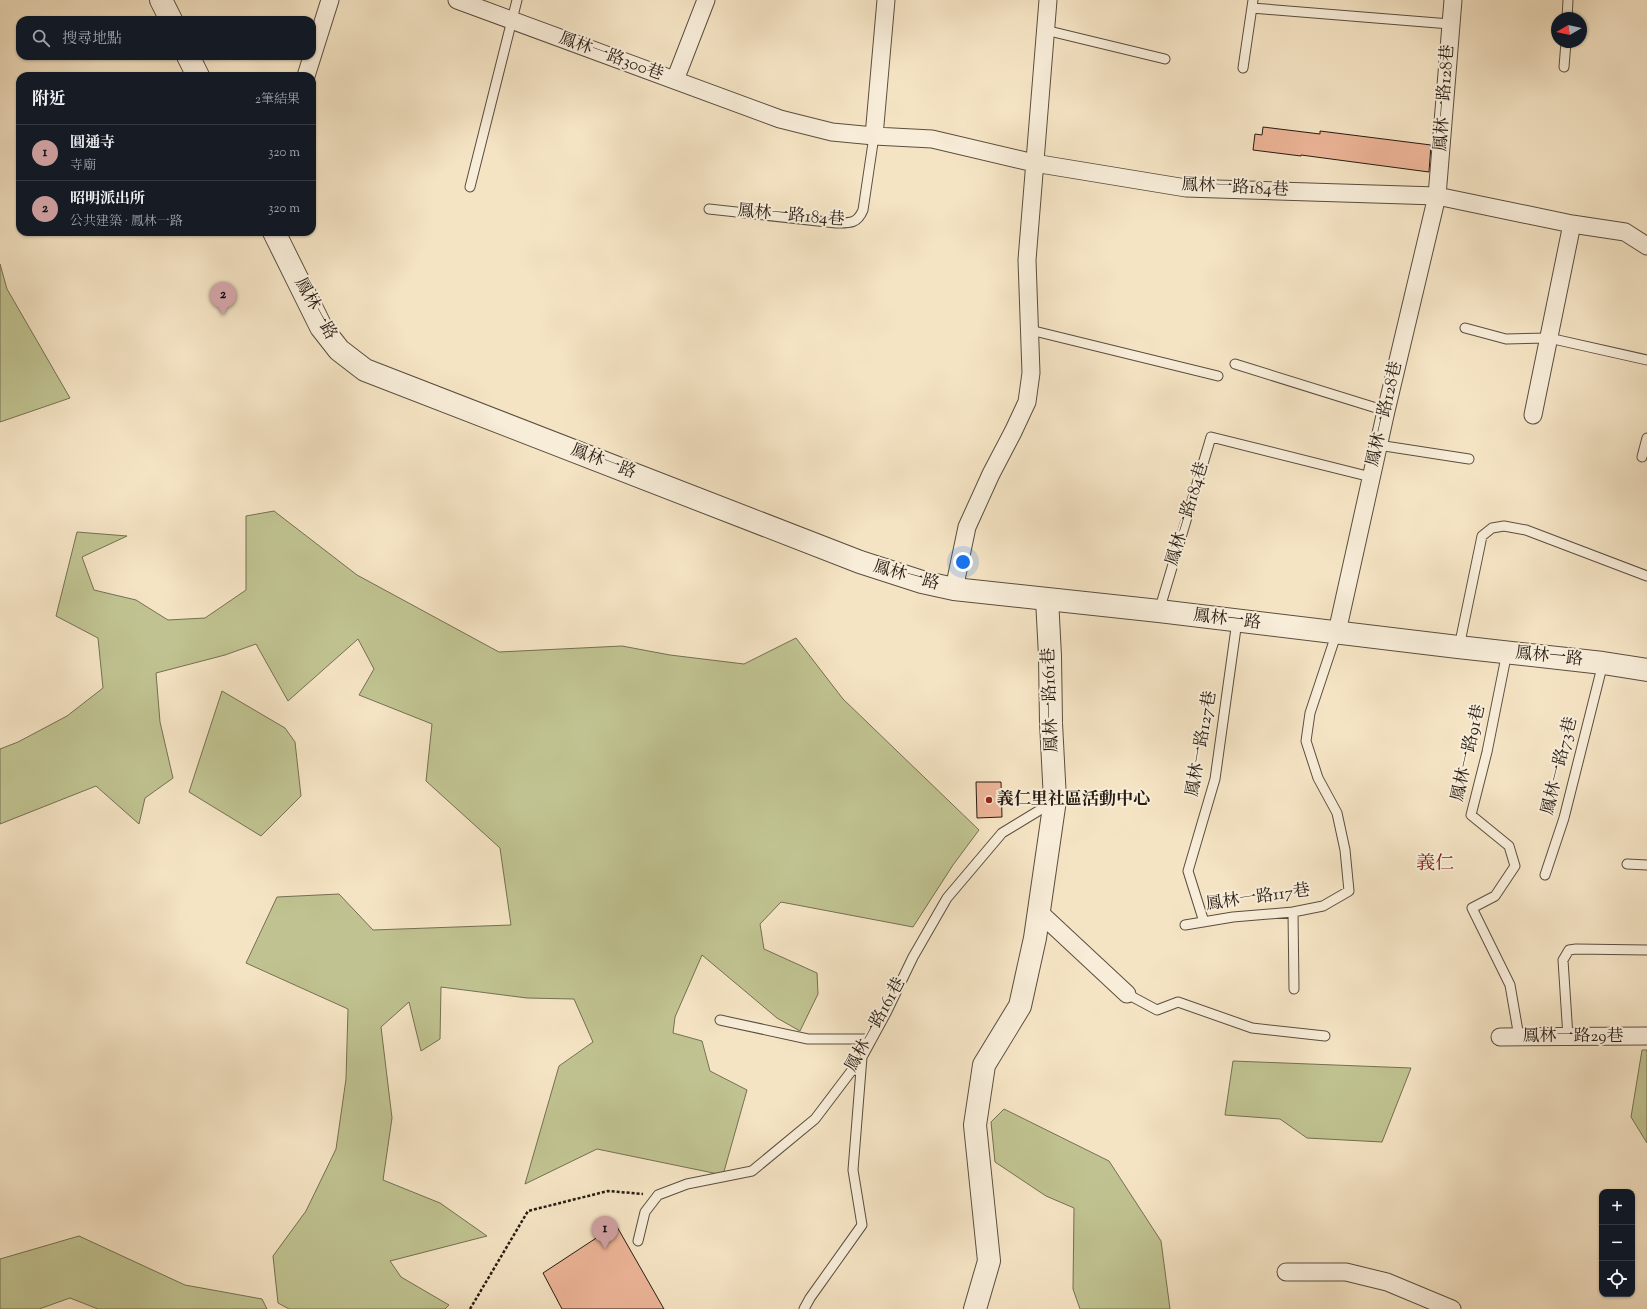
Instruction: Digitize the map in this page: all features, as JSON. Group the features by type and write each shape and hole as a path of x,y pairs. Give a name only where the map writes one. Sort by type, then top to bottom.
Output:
{"street":[{"path":"161,0 169,16"},
{"path":"316,44 330,0"},
{"name":"鳳林一路300巷","path":"457,0 675,80 706,0"},
{"name":"鳳林一路184巷","path":"874,136 886,0"},
{"path":"954,589 967,527 991,474 1027,402 1031,373 1027,260 1048,0"},
{"name":"鳳林一路128巷","path":"1337,632 1378,444 1437,196 1453,0"},
{"path":"190,60 196,72"},
{"path":"307,72 311,60"},
{"name":"鳳林一路184巷","path":"675,80 780,119 832,132 932,139 1034,163 1186,188 1437,196"},
{"path":"1437,196 1572,224 1625,232 1647,246"},
{"path":"1533,415 1572,224"},
{"name":"鳳林一路","path":"276,236 321,326 339,350 365,370 860,562 922,582 954,589 1159,611 1603,663 1647,670"},
{"name":"鳳林一路161巷","path":"975,1309 989,1261 975,1124 984,1065 1020,1006 1036,938 1055,800 1047,599"},
{"path":"1039,912 1127,994"},
{"name":"鳳林一路29巷","path":"1500,1037 1647,1036"},
{"path":"1286,1272 1346,1272 1387,1282 1448,1308"}],"lane":[{"path":"470,187 517,0"},
{"path":"1567,12 1568,0"},
{"path":"1243,68 1252,4 1450,24"},
{"path":"1045,30 1165,59"},
{"path":"1564,67 1566,48"},
{"name":"鳳林一路184巷","path":"709,208 836,224 855,221 860,218 863,210 874,136"},
{"path":"1465,328 1506,339 1549,338 1647,360"},
{"path":"1030,330 1218,376"},
{"path":"1236,364 1386,411"},
{"name":"鳳林一路184巷","path":"1159,611 1211,437 1371,477"},
{"path":"1642,457 1647,438"},
{"path":"1378,444 1469,459"},
{"path":"1458,647 1482,536 1492,528 1504,526 1526,530 1647,576"},
{"name":"鳳林一路127巷","path":"1204,922 1188,871 1215,779 1237,621"},
{"name":"鳳林一路117巷","path":"1185,925 1233,917 1293,912 1324,906 1349,891 1345,850 1337,813 1318,778 1306,741 1310,713 1337,632"},
{"name":"鳳林一路91巷","path":"1507,652 1487,752 1471,815 1509,846 1515,866 1495,896 1472,908 1510,985 1519,1037"},
{"name":"鳳林一路73巷","path":"1544,875 1564,818 1603,663"},
{"name":"鳳林一路161巷","path":"658,1195 687,1184 752,1171 815,1119 862,1057 886,1013 913,957 947,898 1002,833 1055,800"},
{"path":"1627,864 1647,865"},
{"path":"1293,912 1294,989"},
{"path":"1568,1037 1563,960 1568,950 1647,950"},
{"path":"1127,994 1157,1010 1178,1002 1252,1028 1326,1036"},
{"path":"720,1020 808,1040 872,1039"},
{"path":"804,1309 810,1298 862,1225 853,1170 862,1057"},
{"path":"638,1241 645,1212 658,1195"}],"path":[{"path":"470,1309 528,1211 608,1191 658,1195"}],"green space":[{"path":"0,264 7,289 70,398 0,422"},
{"path":"274,511 357,575 499,652 622,646 670,655 744,664 796,638 843,699 979,830 953,865 913,927 781,902 760,924 764,949 817,973 818,994 800,1031 777,1018 702,955 675,1017 673,1033 702,1041 710,1071 747,1090 723,1175 597,1149 525,1184 559,1066 593,1042 574,999 527,998 441,987 440,1039 421,1051 409,1002 381,1027 392,1118 383,1180 440,1203 487,1236 390,1261 401,1277 449,1305 445,1309 289,1309 278,1303 273,1256 306,1211 336,1149 346,1079 348,1009 246,963 277,897 339,894 373,930 511,925 500,848 426,781 432,724 359,695 374,669 358,639 288,701 256,644 225,655 156,673 160,722 173,778 145,798 139,824 96,786 0,824 0,749 18,742 67,716 103,688 98,638 56,616 77,532 127,536 82,557 94,590 136,600 168,620 205,618 246,590 246,516"},
{"path":"222,691 285,728 295,742 301,796 261,836 189,792"},
{"path":"1642,1050 1647,1050 1647,1143 1631,1117"},
{"path":"1233,1061 1411,1068 1382,1142 1307,1138 1280,1119 1225,1115"},
{"path":"1004,1109 1109,1161 1161,1241 1170,1309 1080,1309 1073,1289 1074,1208 1046,1196 995,1162 991,1122"},
{"path":"79,1236 185,1285 262,1299 267,1309 98,1309 70,1298 39,1309 0,1309 0,1259"}],"building":[{"path":"1263,127 1320,134 1320,131 1431,145 1429,172 1253,150 1255,134 1262,135"},
{"name":"義仁里社區活動中心","path":"976,782 1001,782 1002,817 977,818"},
{"path":"616,1225 664,1309 562,1309 543,1273"}],"place":[{"name":"昭明派出所","path":"223,315"},
{"name":"義仁里社區活動中心","path":"989,800"},
{"name":"圓通寺","path":"605,1249"}],"district":[{"name":"義仁","path":"1435,864"}]}
